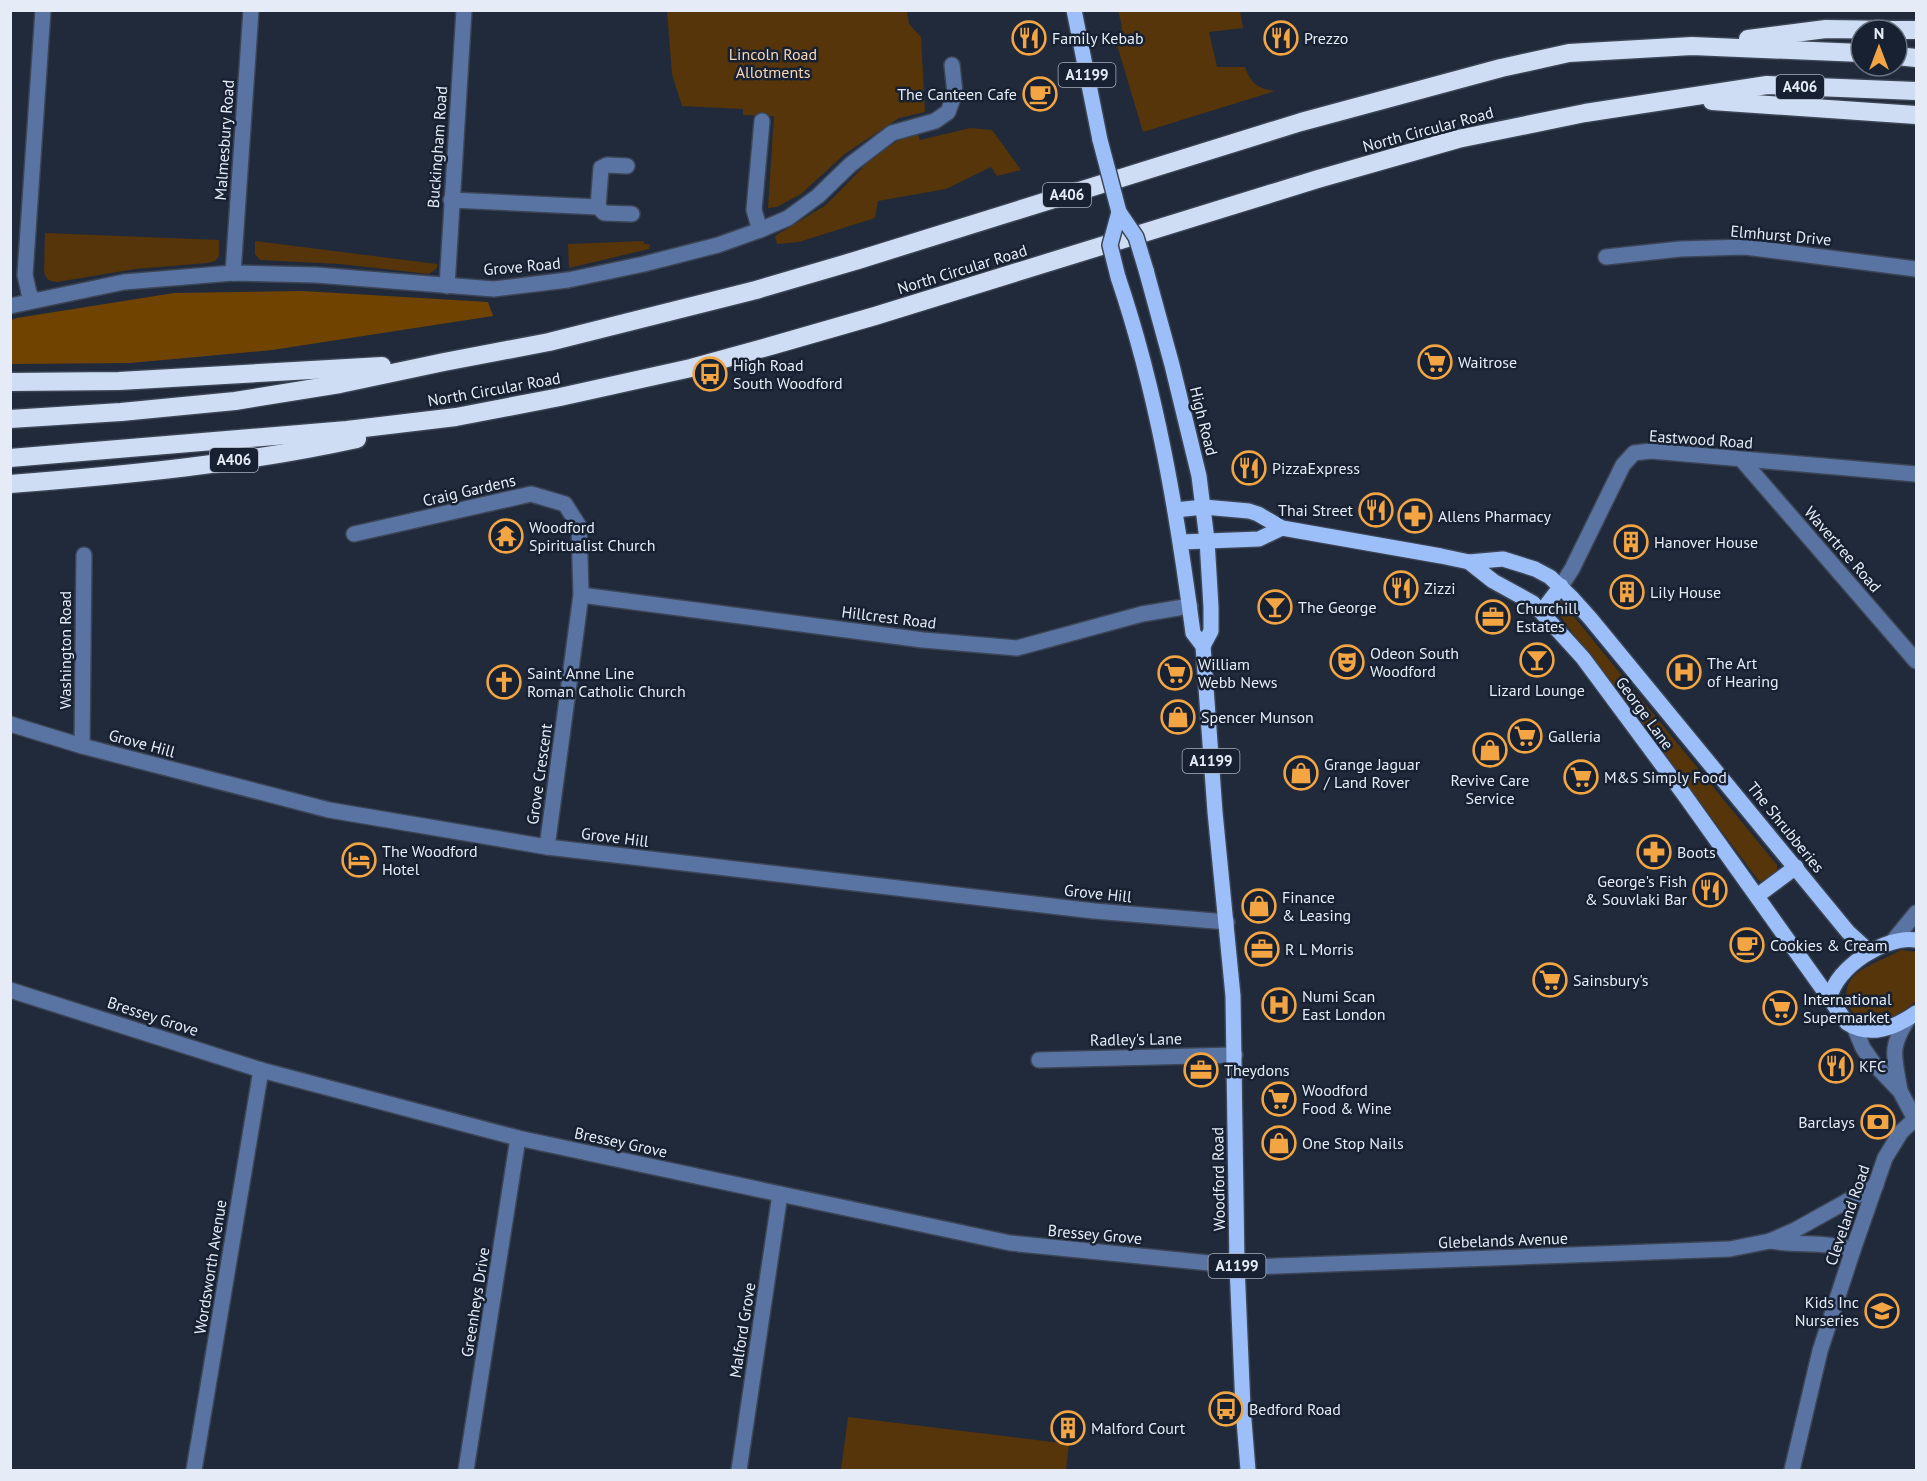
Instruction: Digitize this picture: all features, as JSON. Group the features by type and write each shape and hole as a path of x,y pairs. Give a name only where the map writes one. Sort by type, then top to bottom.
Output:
{"highway":[{"name":"A406","path":"10,419 121,412 235,400 340,384 549,342 756,290 1301,122 1501,68 1569,53 1692,46 1826,29 1849,29"},
{"name":"A406","path":"1692,46 1849,53"},
{"name":"North Circular Road","path":"10,458 347,430 456,417 560,397 691,368 875,316 1318,179 1458,139 1585,113 1767,85 1917,91"},
{"name":"A406","path":"1684,99 1917,115"},
{"name":"A406","path":"10,382 119,381 444,362"},
{"name":"A406","path":"10,484 126,475 243,459 349,441 456,417"}],"main road":[{"name":"High Road","path":"1074,10 1100,140 1119,212 1136,237 1146,270 1193,451 1204,507 1211,631 1203,646 1215,812 1227,922"},
{"name":"High Road","path":"1119,212 1110,245 1144,361 1175,510 1193,633 1203,646"},
{"name":"George Lane","path":"1175,510 1204,507 1250,511 1282,528 1441,555 1469,562 1503,559 1535,568 1561,586"},
{"path":"1180,542 1259,539 1282,528"},
{"name":"George Lane","path":"1469,562 1493,581 1524,597 1542,611 1582,658 1847,1023 1855,1029"},
{"path":"1542,611 1561,586"},
{"name":"The Shrubberies","path":"1561,586 1590,618 1848,932 1870,952"},
{"path":"1757,896 1796,867"},
{"name":"Woodford Road","path":"1227,922 1233,996 1237,1265 1248,1470"},
{"path":"1830,998 1834,984 1870,952 1893,941 1917,940"},
{"path":"1855,1029 1868,1032 1880,1030 1912,1016"}],"street":[{"path":"33,300 25,275 43,10"},
{"name":"Malmesbury Road","path":"232,273 252,10"},
{"name":"Buckingham Road","path":"447,286 464,10"},
{"name":"Grove Road","path":"10,306 124,282 232,273 316,275 494,289 568,280 687,253 760,230 788,218 818,196 850,165 892,133 935,121 948,112 955,93 952,65"},
{"path":"760,230 754,210 762,121"},
{"path":"598,207 601,168 607,165 627,166"},
{"path":"451,200 598,207 604,213 632,214"},
{"name":"Elmhurst Drive","path":"1606,256 1680,249 1745,247 1917,269"},
{"name":"Eastwood Road","path":"1561,586 1572,569 1623,465 1634,453 1651,451 1917,474"},
{"name":"Wavertree Road","path":"1742,460 1917,662"},
{"name":"Craig Gardens","path":"354,534 531,494 566,504 579,526"},
{"name":"Grove Crescent","path":"547,847 581,595 579,526"},
{"name":"Washington Road","path":"82,746 84,555"},
{"name":"Hillcrest Road","path":"581,595 923,640 1017,648 1142,614 1190,606"},
{"name":"Grove Hill","path":"10,724 82,746 329,810 547,847 1094,911 1227,922"},
{"path":"1893,941 1917,914"},
{"name":"Bressey Grove","path":"10,990 261,1070 518,1138 1010,1244 1237,1265"},
{"path":"1900,1091 1894,1046 1899,1032 1912,1016"},
{"path":"1855,1029 1863,1048 1874,1064 1900,1091 1916,1120"},
{"name":"Radley's Lane","path":"1039,1060 1235,1055"},
{"name":"Wordsworth Avenue","path":"194,1470 261,1070"},
{"name":"Cleveland Road","path":"1792,1470 1820,1351 1885,1158 1901,1132 1916,1120"},
{"name":"Greenheys Drive","path":"466,1470 518,1138"},
{"name":"Glebelands Avenue","path":"1237,1265 1418,1262 1730,1249 1770,1241 1795,1230 1876,1185"},
{"name":"Malford Grove","path":"739,1470 780,1194"},
{"name":"Glebelands Avenue","path":"1770,1241 1841,1246 1853,1250"}],"green space":[{"name":"Lincoln Road Allotments","path":"667,11 907,11 909,24 921,37 925,112 899,118 846,153 801,194 777,207 768,208 774,116 743,115 743,109 682,106 672,74"},
{"path":"1118,11 1240,11 1243,28 1209,32 1217,67 1245,67 1256,85 1275,91 1143,132 1118,48 1122,26"},
{"path":"970,128 992,130 1021,170 997,176 991,167 946,189 878,201 875,218 799,242 777,244 775,236 826,205 870,160 899,140 918,134 920,140"},
{"path":"45,233 219,240 219,256 215,261 208,263 135,269 57,282 49,280 44,272"},
{"path":"255,241 437,264 437,268 429,274 340,264 260,260 255,254"},
{"path":"644,241 644,244 650,244 649,249 569,268 568,244"},
{"path":"1561,601 1777,865 1777,870 1764,881 1759,881 1554,608"},
{"path":"1901,950 1916,952 1916,1001 1890,1020 1878,1023 1859,1018 1847,1002 1846,993 1849,983 1861,970"},
{"path":"848,1417 1069,1444 1066,1470 841,1470"}],"shaded area":[{"path":"303,291 488,302 493,316 272,350 130,363 11,364 11,320 17,318 174,293"}],"place":[{"name":"Family Kebab","path":"1029,38"},
{"name":"Prezzo","path":"1281,38"},
{"name":"The Canteen Cafe","path":"1040,94"},
{"name":"Waitrose","path":"1435,362"},
{"name":"High Road South Woodford","path":"710,374"},
{"name":"PizzaExpress","path":"1249,468"},
{"name":"Thai Street","path":"1376,510"},
{"name":"Allens Pharmacy","path":"1415,516"},
{"name":"Woodford Spiritualist Church","path":"506,536"},
{"name":"Hanover House","path":"1631,542"},
{"name":"Zizzi","path":"1401,588"},
{"name":"Lily House","path":"1627,592"},
{"name":"The George","path":"1275,607"},
{"name":"Churchill Estates","path":"1493,617"},
{"name":"Lizard Lounge","path":"1537,660"},
{"name":"Odeon South Woodford","path":"1347,662"},
{"name":"The Art of Hearing","path":"1684,672"},
{"name":"William Webb News","path":"1175,673"},
{"name":"Saint Anne Line Roman Catholic Church","path":"504,682"},
{"name":"Spencer Munson","path":"1178,717"},
{"name":"Galleria","path":"1525,736"},
{"name":"Revive Care Service","path":"1490,750"},
{"name":"Grange Jaguar / Land Rover","path":"1301,773"},
{"name":"M&S Simply Food","path":"1581,777"},
{"name":"Boots","path":"1654,852"},
{"name":"The Woodford Hotel","path":"359,860"},
{"name":"George's Fish & Souvlaki Bar","path":"1710,890"},
{"name":"Finance & Leasing","path":"1259,906"},
{"name":"Cookies & Cream","path":"1747,945"},
{"name":"R L Morris","path":"1262,949"},
{"name":"Sainsbury's","path":"1550,980"},
{"name":"Numi Scan East London","path":"1279,1005"},
{"name":"International Supermarket","path":"1780,1008"},
{"name":"KFC","path":"1836,1066"},
{"name":"Theydons","path":"1201,1070"},
{"name":"Woodford Food & Wine","path":"1279,1099"},
{"name":"Barclays","path":"1878,1122"},
{"name":"One Stop Nails","path":"1279,1143"},
{"name":"Kids Inc Nurseries","path":"1882,1311"},
{"name":"Bedford Road","path":"1226,1409"},
{"name":"Malford Court","path":"1068,1428"}]}
